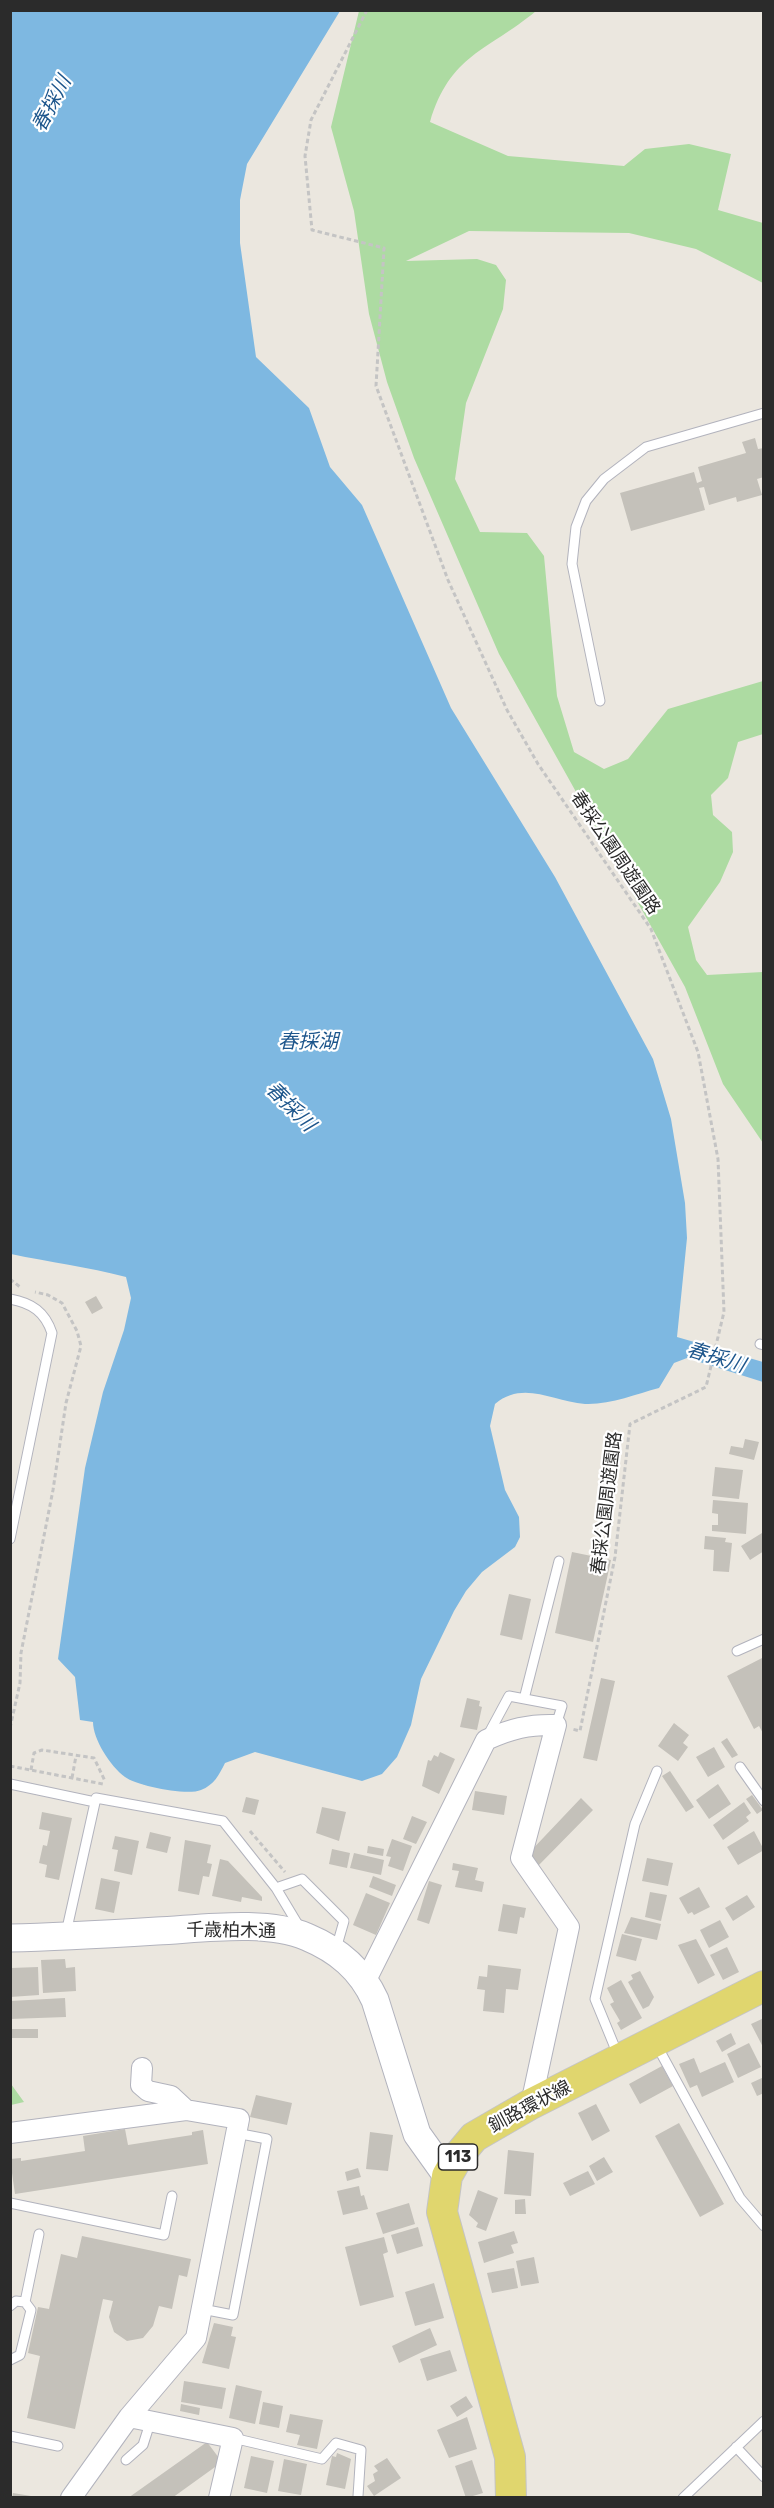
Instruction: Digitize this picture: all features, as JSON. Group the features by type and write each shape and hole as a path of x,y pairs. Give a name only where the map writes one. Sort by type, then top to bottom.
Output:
{"main road":[{"name":"釧路環状線","path":"511,2498 510,2457 442,2212 447,2176 459,2155 474,2137 531,2104 764,1986"}],"street":[{"path":"366,1980 486,1740 507,1730 532,1724 556,1725 521,1858 569,1927 531,2104"},
{"name":"千歳柏木通","path":"10,1938 217,1928 270,1929 305,1935 335,1951 366,1980 375,2000 417,2133 447,2176"},
{"path":"142,2068 141,2085 148,2091 171,2096 186,2110"},
{"path":"10,2133 186,2110 239,2120 196,2338 129,2417 71,2498"},
{"path":"129,2417 233,2438 219,2498"}],"lane":[{"path":"600,701 572,564 576,527 586,501 604,479 646,447 764,413"},
{"path":"10,1299 37,1308 48,1320 52,1333 10,1539"},
{"path":"524,1700 559,1561"},
{"path":"737,1651 764,1639"},
{"path":"486,1740 509,1696 562,1706 556,1725"},
{"path":"740,1767 764,1801"},
{"path":"621,2060 595,1999 635,1824 657,1771"},
{"path":"10,1784 95,1802"},
{"path":"66,1937 96,1798 223,1821 276,1888 305,1935"},
{"path":"276,1888 302,1879 344,1921 335,1951"},
{"path":"655,2042 741,2198 764,2226"},
{"path":"202,2309 233,2315 267,2139 236,2133"},
{"path":"10,2203 164,2235 172,2196"},
{"path":"25,2302 39,2234"},
{"path":"10,2306 16,2301 25,2302 31,2310 20,2355 10,2360"},
{"path":"683,2498 764,2421"},
{"path":"126,2460 144,2445 150,2422"},
{"path":"10,2436 58,2446"},
{"path":"233,2438 322,2459 336,2443 361,2450 358,2496"},
{"path":"736,2447 764,2477"}],"path":[{"name":"春採公園周遊園路","path":"367,10 311,120 305,156 312,230 384,248 375,386 448,580 507,710 538,764 651,929 698,1052 718,1159 724,1312 706,1387 630,1424 615,1557 580,1731 556,1725"},
{"path":"10,1279 21,1288"},
{"path":"10,1728 20,1683 21,1653 53,1490 66,1403 81,1346 77,1331 62,1304 48,1295 30,1290"},
{"path":"31,1770 34,1753 42,1750 76,1755 94,1758 105,1781"},
{"path":"72,1778 76,1755"}],"green space":[{"path":"359,11 536,11 472,56 460,68 438,99 430,122 508,156 624,166 645,149 689,144 731,154 718,210 763,223 763,283 696,249 629,233 469,231 406,261 477,259 496,265 506,280 503,309 466,403 455,479 480,532 527,533 544,556 557,696 574,752 604,769 628,759 668,709 763,681 763,734 738,742 728,778 711,795 713,815 732,832 733,852 720,882 688,927 696,960 707,975 763,972 763,1143 723,1084 685,987 499,654 414,458 387,382 369,314 354,211 331,127"},
{"path":"11,2084 24,2102 11,2105"}],"water":[{"name":"春採湖","path":"11,10 340,11 247,164 240,200 240,243 256,357 309,408 330,467 362,505 451,708 555,877 653,1059 671,1119 685,1203 687,1238 677,1337 763,1362 763,1382 687,1358 674,1363 659,1388 613,1401 585,1404 528,1393 506,1397 495,1404 490,1426 505,1490 519,1517 520,1537 515,1547 482,1572 466,1591 454,1611 421,1679 411,1725 397,1757 382,1774 362,1781 255,1752 225,1763 213,1782 206,1788 194,1792 151,1787 131,1780 119,1772 103,1752 93,1722 80,1720 75,1677 58,1659 85,1468 103,1392 124,1330 131,1298 126,1277 11,1254"}],"building":[{"path":"755,438 758,449 764,448 764,477 757,479 762,495 737,502 736,497 709,505 704,487 699,488 705,510 631,531 620,493 694,472 697,483 702,481 698,467 746,453 742,442"},
{"path":"96,1296 103,1308 92,1314 85,1302"},
{"path":"745,1439 759,1442 754,1460 729,1454 731,1446 743,1448"},
{"path":"715,1467 743,1470 739,1499 712,1496"},
{"path":"713,1500 748,1503 746,1534 712,1531 712,1525 718,1525 718,1514 712,1513"},
{"path":"762,1533 764,1551 750,1560 741,1546"},
{"path":"705,1536 726,1538 725,1542 732,1543 729,1572 713,1571 714,1550 704,1549"},
{"path":"572,1552 611,1560 593,1642 555,1633"},
{"path":"509,1594 531,1599 522,1640 500,1635"},
{"path":"764,1657 764,1735 759,1726 754,1729 727,1676"},
{"path":"601,1678 615,1681 597,1761 583,1758"},
{"path":"467,1698 480,1701 479,1706 482,1707 477,1730 460,1727"},
{"path":"674,1723 689,1735 683,1743 688,1747 678,1761 658,1746"},
{"path":"727,1738 738,1755 732,1758 721,1742"},
{"path":"714,1747 725,1767 708,1777 696,1757"},
{"path":"440,1752 455,1759 439,1794 422,1786 428,1760 431,1761 434,1755 438,1757"},
{"path":"670,1771 694,1807 686,1812 662,1776"},
{"path":"718,1784 731,1804 709,1819 696,1800"},
{"path":"475,1791 507,1796 504,1815 472,1810"},
{"path":"752,1795 763,1810 757,1814 746,1799"},
{"path":"246,1797 259,1800 255,1815 242,1812"},
{"path":"581,1798 593,1810 537,1867 526,1856"},
{"path":"744,1802 751,1813 746,1817 749,1821 723,1840 713,1825"},
{"path":"322,1807 346,1812 339,1841 316,1833"},
{"path":"42,1812 72,1818 59,1880 45,1877 47,1865 39,1863 43,1845 47,1846 50,1831 39,1829"},
{"path":"412,1816 427,1822 416,1844 403,1839"},
{"path":"754,1831 764,1850 738,1865 727,1847"},
{"path":"150,1832 171,1837 167,1853 146,1848"},
{"path":"115,1836 139,1841 132,1875 114,1871 118,1850 112,1849"},
{"path":"392,1839 412,1846 403,1871 388,1866 391,1857 386,1856"},
{"path":"185,1840 211,1845 207,1863 212,1864 209,1877 203,1876 199,1895 178,1891"},
{"path":"368,1846 384,1849 383,1856 367,1853"},
{"path":"332,1849 350,1853 347,1868 329,1864"},
{"path":"354,1853 384,1860 381,1875 350,1868"},
{"path":"647,1858 673,1863 668,1886 642,1881"},
{"path":"220,1859 228,1861 262,1897 262,1901 242,1897 241,1902 212,1896"},
{"path":"453,1863 478,1868 475,1880 484,1882 482,1892 455,1887 459,1871 452,1870"},
{"path":"373,1876 396,1885 392,1896 369,1887"},
{"path":"101,1878 120,1882 114,1913 95,1909"},
{"path":"429,1881 442,1885 429,1924 417,1920"},
{"path":"699,1887 710,1907 694,1915 692,1912 688,1914 679,1898"},
{"path":"650,1892 667,1895 661,1921 645,1917"},
{"path":"366,1893 390,1903 376,1935 353,1925"},
{"path":"747,1895 755,1907 733,1921 725,1908"},
{"path":"503,1904 526,1908 524,1918 520,1917 517,1934 498,1931"},
{"path":"631,1917 661,1924 657,1940 624,1933"},
{"path":"720,1920 729,1937 709,1948 700,1930"},
{"path":"622,1934 642,1939 636,1961 616,1956"},
{"path":"696,1939 715,1975 698,1984 678,1945"},
{"path":"727,1947 739,1972 723,1980 710,1955"},
{"path":"65,1959 66,1968 75,1967 76,1991 43,1993 41,1960"},
{"path":"488,1965 521,1969 518,1990 506,1989 504,2013 483,2011 485,1990 477,1989 479,1976 487,1977"},
{"path":"38,1967 39,1995 10,1997 11,1968"},
{"path":"640,1971 654,1997 649,2006 643,2009 628,1982 633,1979 631,1975"},
{"path":"621,1980 642,2018 621,2030 617,2023 620,2021 610,2004 614,2002 607,1988"},
{"path":"65,1998 66,2017 10,2019 10,2001"},
{"path":"764,2018 764,2049 751,2024"},
{"path":"11,2029 38,2029 38,2038 11,2038"},
{"path":"731,2033 736,2044 722,2052 716,2041"},
{"path":"749,2043 761,2067 738,2078 727,2054"},
{"path":"694,2058 700,2073 725,2062 734,2082 702,2097 697,2085 690,2088 679,2064"},
{"path":"662,2066 673,2086 640,2104 629,2084"},
{"path":"764,2077 764,2093 757,2096 751,2083"},
{"path":"256,2095 292,2103 287,2125 250,2117"},
{"path":"596,2104 610,2131 592,2141 578,2113"},
{"path":"679,2123 724,2204 700,2217 655,2136"},
{"path":"125,2129 128,2145 192,2135 192,2132 203,2130 208,2164 15,2194 10,2159 21,2158 21,2161 85,2151 83,2136"},
{"path":"370,2132 393,2135 388,2171 366,2169"},
{"path":"508,2150 534,2153 531,2196 504,2194"},
{"path":"604,2157 613,2172 597,2181 589,2166"},
{"path":"358,2168 361,2177 347,2181 345,2172"},
{"path":"588,2171 595,2184 570,2196 563,2183"},
{"path":"359,2186 368,2209 343,2215 337,2191"},
{"path":"478,2190 498,2198 486,2231 476,2227 478,2223 469,2215"},
{"path":"525,2199 526,2214 515,2214 515,2200"},
{"path":"409,2203 415,2224 383,2234 376,2213"},
{"path":"418,2227 423,2246 397,2254 391,2235"},
{"path":"514,2231 518,2243 511,2245 514,2253 484,2263 478,2242"},
{"path":"82,2236 191,2259 187,2277 179,2275 172,2309 159,2306 153,2326 143,2338 127,2341 114,2332 109,2317 113,2301 103,2299 75,2429 27,2418 40,2356 28,2353 38,2307 49,2309 61,2254 77,2258"},
{"path":"384,2237 388,2252 383,2254 394,2297 360,2306 345,2247"},
{"path":"534,2257 539,2283 521,2286 516,2261"},
{"path":"514,2268 518,2288 492,2293 487,2273"},
{"path":"434,2283 444,2318 415,2326 405,2292"},
{"path":"214,2323 233,2327 231,2336 236,2337 229,2369 202,2363"},
{"path":"430,2328 437,2345 399,2363 392,2346"},
{"path":"450,2350 457,2371 427,2381 420,2359"},
{"path":"184,2381 226,2388 222,2409 181,2402"},
{"path":"236,2385 262,2391 255,2424 229,2418"},
{"path":"466,2396 473,2407 457,2417 450,2406"},
{"path":"263,2402 283,2406 279,2428 259,2424"},
{"path":"181,2404 200,2408 199,2415 180,2411"},
{"path":"290,2414 323,2420 317,2449 297,2445 300,2435 286,2432"},
{"path":"467,2417 477,2449 449,2458 437,2430"},
{"path":"207,2442 222,2462 172,2498 128,2498"},
{"path":"337,2453 351,2459 345,2489 326,2485 332,2456 336,2457"},
{"path":"251,2456 274,2461 267,2493 244,2488"},
{"path":"387,2458 401,2478 374,2496 367,2486 375,2481 373,2474 378,2471 374,2466"},
{"path":"284,2459 307,2464 301,2495 278,2491"},
{"path":"472,2460 483,2493 466,2498 455,2466"},
{"path":"13,2493 31,2496 31,2498 12,2498"}],"water label":[{"name":"春採川","path":"52,104"},
{"name":"春採川","path":"290,1107"},
{"name":"春採川","path":"716,1358"}]}
